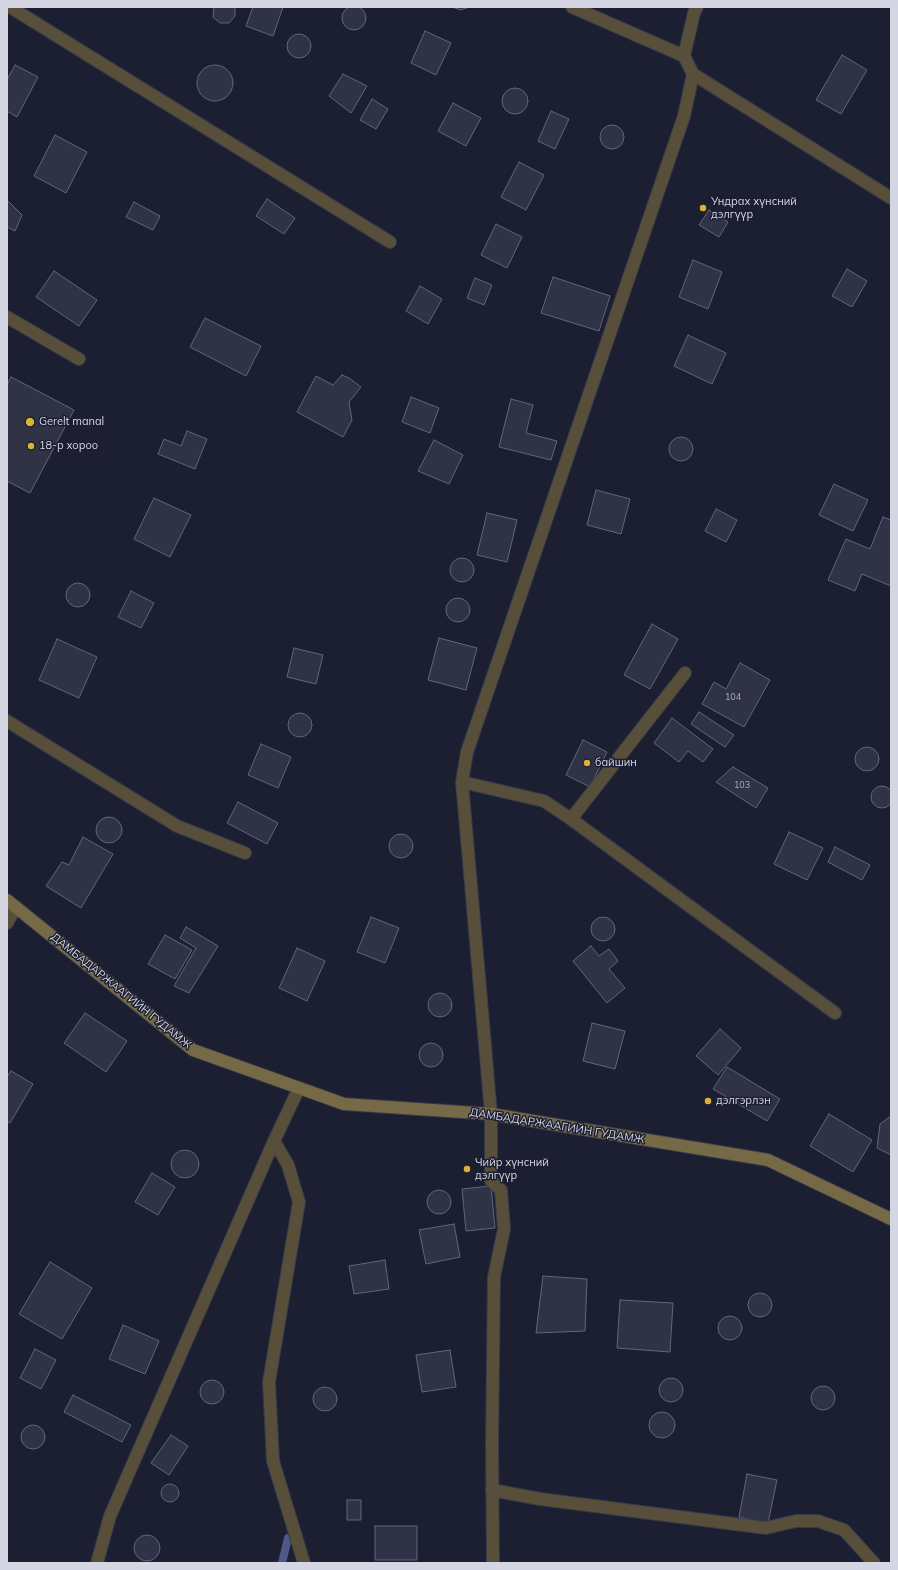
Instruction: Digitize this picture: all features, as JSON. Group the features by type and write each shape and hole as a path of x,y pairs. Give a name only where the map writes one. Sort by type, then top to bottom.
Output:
{"main road":[{"name":"ДАМБАДАРЖААГИЙН ГУДАМЖ","path":"12,904 193,1050 299,1088 344,1104 491,1114 768,1160 891,1219"}],"street":[{"path":"10,7 390,242"},
{"path":"572,7 684,56"},
{"path":"697,7 694,13 684,56 693,74 891,198"},
{"path":"493,1563 492,1490 494,1277 504,1230 501,1190 491,1181 491,1114 462,782 470,745 684,116 693,74"},
{"path":"7,317 79,359"},
{"path":"571,819 685,673"},
{"path":"7,720 177,826 245,853"},
{"path":"462,782 544,801 571,819 835,1013"},
{"path":"7,923 12,904"},
{"path":"97,1563 110,1516 274,1141 299,1088"},
{"path":"274,1141 288,1164 300,1202 269,1382 273,1460 304,1563"},
{"path":"492,1490 540,1499 766,1528 796,1520 818,1521 844,1530 874,1563"}],"building":[{"path":"354,6 362,10 366,18 362,26 354,30 346,26 342,18 346,10"},
{"path":"214,7 235,7 235,16 229,23 220,23 213,17"},
{"path":"253,7 283,7 273,36 246,26"},
{"path":"452,7 469,7 461,10"},
{"path":"425,31 451,43 436,75 411,63"},
{"path":"299,34 307,38 311,46 307,54 299,58 291,54 287,46 291,38"},
{"path":"842,55 867,70 841,114 816,100"},
{"path":"15,65 38,77 17,117 7,111 7,80"},
{"path":"215,65 225,68 230,73 233,83 230,93 225,98 215,101 205,98 200,93 197,83 200,73 205,68"},
{"path":"343,74 367,86 351,113 329,96"},
{"path":"515,88 524,92 528,101 524,110 515,114 506,110 502,101 506,92"},
{"path":"372,99 388,109 376,129 360,120"},
{"path":"453,103 481,118 466,146 438,131"},
{"path":"551,111 569,119 555,149 538,141"},
{"path":"612,125 620,129 624,137 620,145 612,149 604,145 600,137 604,129"},
{"path":"55,135 87,152 66,193 34,176"},
{"path":"519,162 544,175 526,210 501,197"},
{"path":"267,199 295,218 284,234 256,216"},
{"path":"7,200 22,215 15,231 7,227"},
{"path":"134,202 160,216 153,230 126,217"},
{"path":"709,210 728,222 719,237 699,225"},
{"path":"496,224 522,237 507,268 481,255"},
{"path":"693,260 722,272 708,309 679,297"},
{"path":"847,269 867,281 852,307 832,296"},
{"path":"54,271 97,300 79,326 36,297"},
{"path":"553,277 610,296 599,331 541,313"},
{"path":"475,278 492,285 484,305 467,298"},
{"path":"420,286 442,299 428,324 406,311"},
{"path":"205,318 261,346 246,376 190,347"},
{"path":"688,335 726,353 712,384 674,366"},
{"path":"342,375 349,378 361,387 349,402 352,420 343,437 297,412 316,376 333,385"},
{"name":"18-р хороо","path":"11,377 74,410 30,493 7,481 7,385"},
{"path":"411,397 439,408 430,433 402,422"},
{"path":"511,399 533,405 526,433 557,441 551,460 499,447"},
{"path":"187,431 207,439 195,469 158,454 164,439 181,446"},
{"path":"681,437 689,441 693,449 689,457 681,461 673,457 669,449 673,441"},
{"path":"434,440 463,455 449,484 418,471"},
{"path":"834,484 868,500 853,531 819,515"},
{"path":"596,490 630,499 621,534 587,525"},
{"path":"154,498 191,515 170,557 134,539"},
{"path":"716,509 737,520 726,542 705,531"},
{"path":"487,513 517,520 507,562 477,555"},
{"path":"883,517 891,520 891,586 862,574 855,591 828,580 846,539 870,549"},
{"path":"462,558 470,562 474,570 470,578 462,582 454,578 450,570 454,562"},
{"path":"78,583 86,587 90,595 86,603 78,607 70,603 66,595 70,587"},
{"path":"131,591 154,603 141,628 118,617"},
{"path":"458,598 466,602 470,610 466,618 458,622 450,618 446,610 450,602"},
{"path":"652,624 678,639 650,689 624,675"},
{"path":"439,638 477,648 466,690 428,680"},
{"path":"57,639 97,657 79,698 39,680"},
{"path":"294,648 323,655 316,684 287,677"},
{"path":"740,663 770,680 744,727 702,704 714,682 726,689"},
{"path":"699,712 734,735 725,747 691,724"},
{"path":"300,713 308,717 312,725 308,733 300,737 292,733 288,725 292,717"},
{"path":"672,718 713,749 703,762 688,751 679,762 654,743"},
{"name":"байшин","path":"583,740 607,752 590,787 566,775"},
{"path":"261,744 291,757 278,788 248,775"},
{"path":"867,747 875,751 879,759 875,767 867,771 859,767 855,759 859,751"},
{"path":"733,767 768,788 756,808 716,782"},
{"path":"882,786 890,789 893,797 890,805 882,808 874,805 871,797 874,789"},
{"path":"238,802 278,823 267,844 227,823"},
{"path":"109,817 118,821 122,830 118,839 109,843 100,839 96,830 100,821"},
{"path":"789,832 823,848 807,880 774,864"},
{"path":"401,834 409,838 413,846 409,854 401,858 393,854 389,846 393,838"},
{"path":"83,837 113,854 81,908 46,886 62,862 69,865"},
{"path":"835,847 870,865 862,880 828,862"},
{"path":"371,917 399,928 385,963 357,952"},
{"path":"603,917 611,921 615,929 611,937 603,941 595,937 591,929 595,921"},
{"path":"186,927 218,946 189,993 174,986 196,948 180,938"},
{"path":"165,935 192,950 175,979 148,964"},
{"path":"591,946 599,956 609,949 618,961 609,969 625,988 607,1003 573,961"},
{"path":"297,948 325,961 307,1001 279,988"},
{"path":"440,993 448,997 452,1005 448,1013 440,1017 432,1013 428,1005 432,997"},
{"path":"85,1013 127,1041 106,1072 64,1043"},
{"path":"592,1023 625,1031 615,1069 583,1061"},
{"path":"720,1029 741,1048 718,1075 696,1056"},
{"path":"431,1043 439,1047 443,1055 439,1063 431,1067 423,1063 419,1055 423,1047"},
{"path":"727,1067 780,1099 767,1121 713,1089"},
{"path":"11,1071 33,1084 10,1123 7,1121 7,1077"},
{"path":"829,1114 872,1140 853,1172 810,1146"},
{"path":"891,1116 891,1155 877,1148 880,1124"},
{"path":"185,1150 195,1154 199,1164 195,1174 185,1178 175,1174 171,1164 175,1154"},
{"path":"152,1173 175,1187 158,1215 135,1202"},
{"path":"491,1186 495,1228 466,1231 462,1189"},
{"path":"439,1190 447,1194 451,1202 447,1210 439,1214 431,1210 427,1202 431,1194"},
{"path":"454,1224 460,1257 426,1264 419,1230"},
{"path":"385,1260 389,1289 354,1294 349,1266"},
{"path":"50,1262 92,1288 62,1339 19,1314"},
{"path":"543,1276 587,1279 585,1331 536,1333"},
{"path":"760,1293 768,1297 772,1305 768,1313 760,1317 752,1313 748,1305 752,1297"},
{"path":"620,1300 673,1303 670,1352 617,1348"},
{"path":"730,1316 738,1320 742,1328 738,1336 730,1340 722,1336 718,1328 722,1320"},
{"path":"123,1325 159,1341 145,1374 109,1359"},
{"path":"35,1349 56,1360 41,1389 20,1378"},
{"path":"450,1350 456,1387 422,1392 416,1355"},
{"path":"671,1378 679,1382 683,1390 679,1398 671,1402 663,1398 659,1390 663,1382"},
{"path":"212,1380 220,1384 224,1392 220,1400 212,1404 204,1400 200,1392 204,1384"},
{"path":"823,1386 831,1390 835,1398 831,1406 823,1410 815,1406 811,1398 815,1390"},
{"path":"325,1387 333,1391 337,1399 333,1407 325,1411 317,1407 313,1399 317,1391"},
{"path":"73,1395 131,1425 122,1442 64,1412"},
{"path":"662,1412 671,1416 675,1425 671,1434 662,1438 653,1434 649,1425 653,1416"},
{"path":"33,1425 41,1429 45,1437 41,1445 33,1449 25,1445 21,1437 25,1429"},
{"path":"171,1435 188,1446 169,1475 151,1463"},
{"path":"747,1474 777,1480 768,1523 739,1517"},
{"path":"166,1484 174,1484 179,1489 177,1500 174,1502 166,1502 161,1497 161,1489"},
{"path":"347,1500 361,1500 361,1520 347,1520"},
{"path":"375,1526 417,1526 417,1560 375,1560"},
{"path":"147,1535 156,1539 160,1548 156,1557 147,1561 138,1557 134,1548 138,1539"}],"waterway":[{"path":"282,1563 288,1538"}],"place":[{"name":"Ундрах хүнсний дэлгүүр","path":"703,208"},
{"name":"Gerelt manal","path":"30,422"},
{"name":"18-р хороо","path":"31,446"},
{"name":"байшин","path":"587,763"},
{"name":"дэлгэрлэн","path":"708,1101"},
{"name":"Чийр хүнсний дэлгүүр","path":"467,1169"}]}
